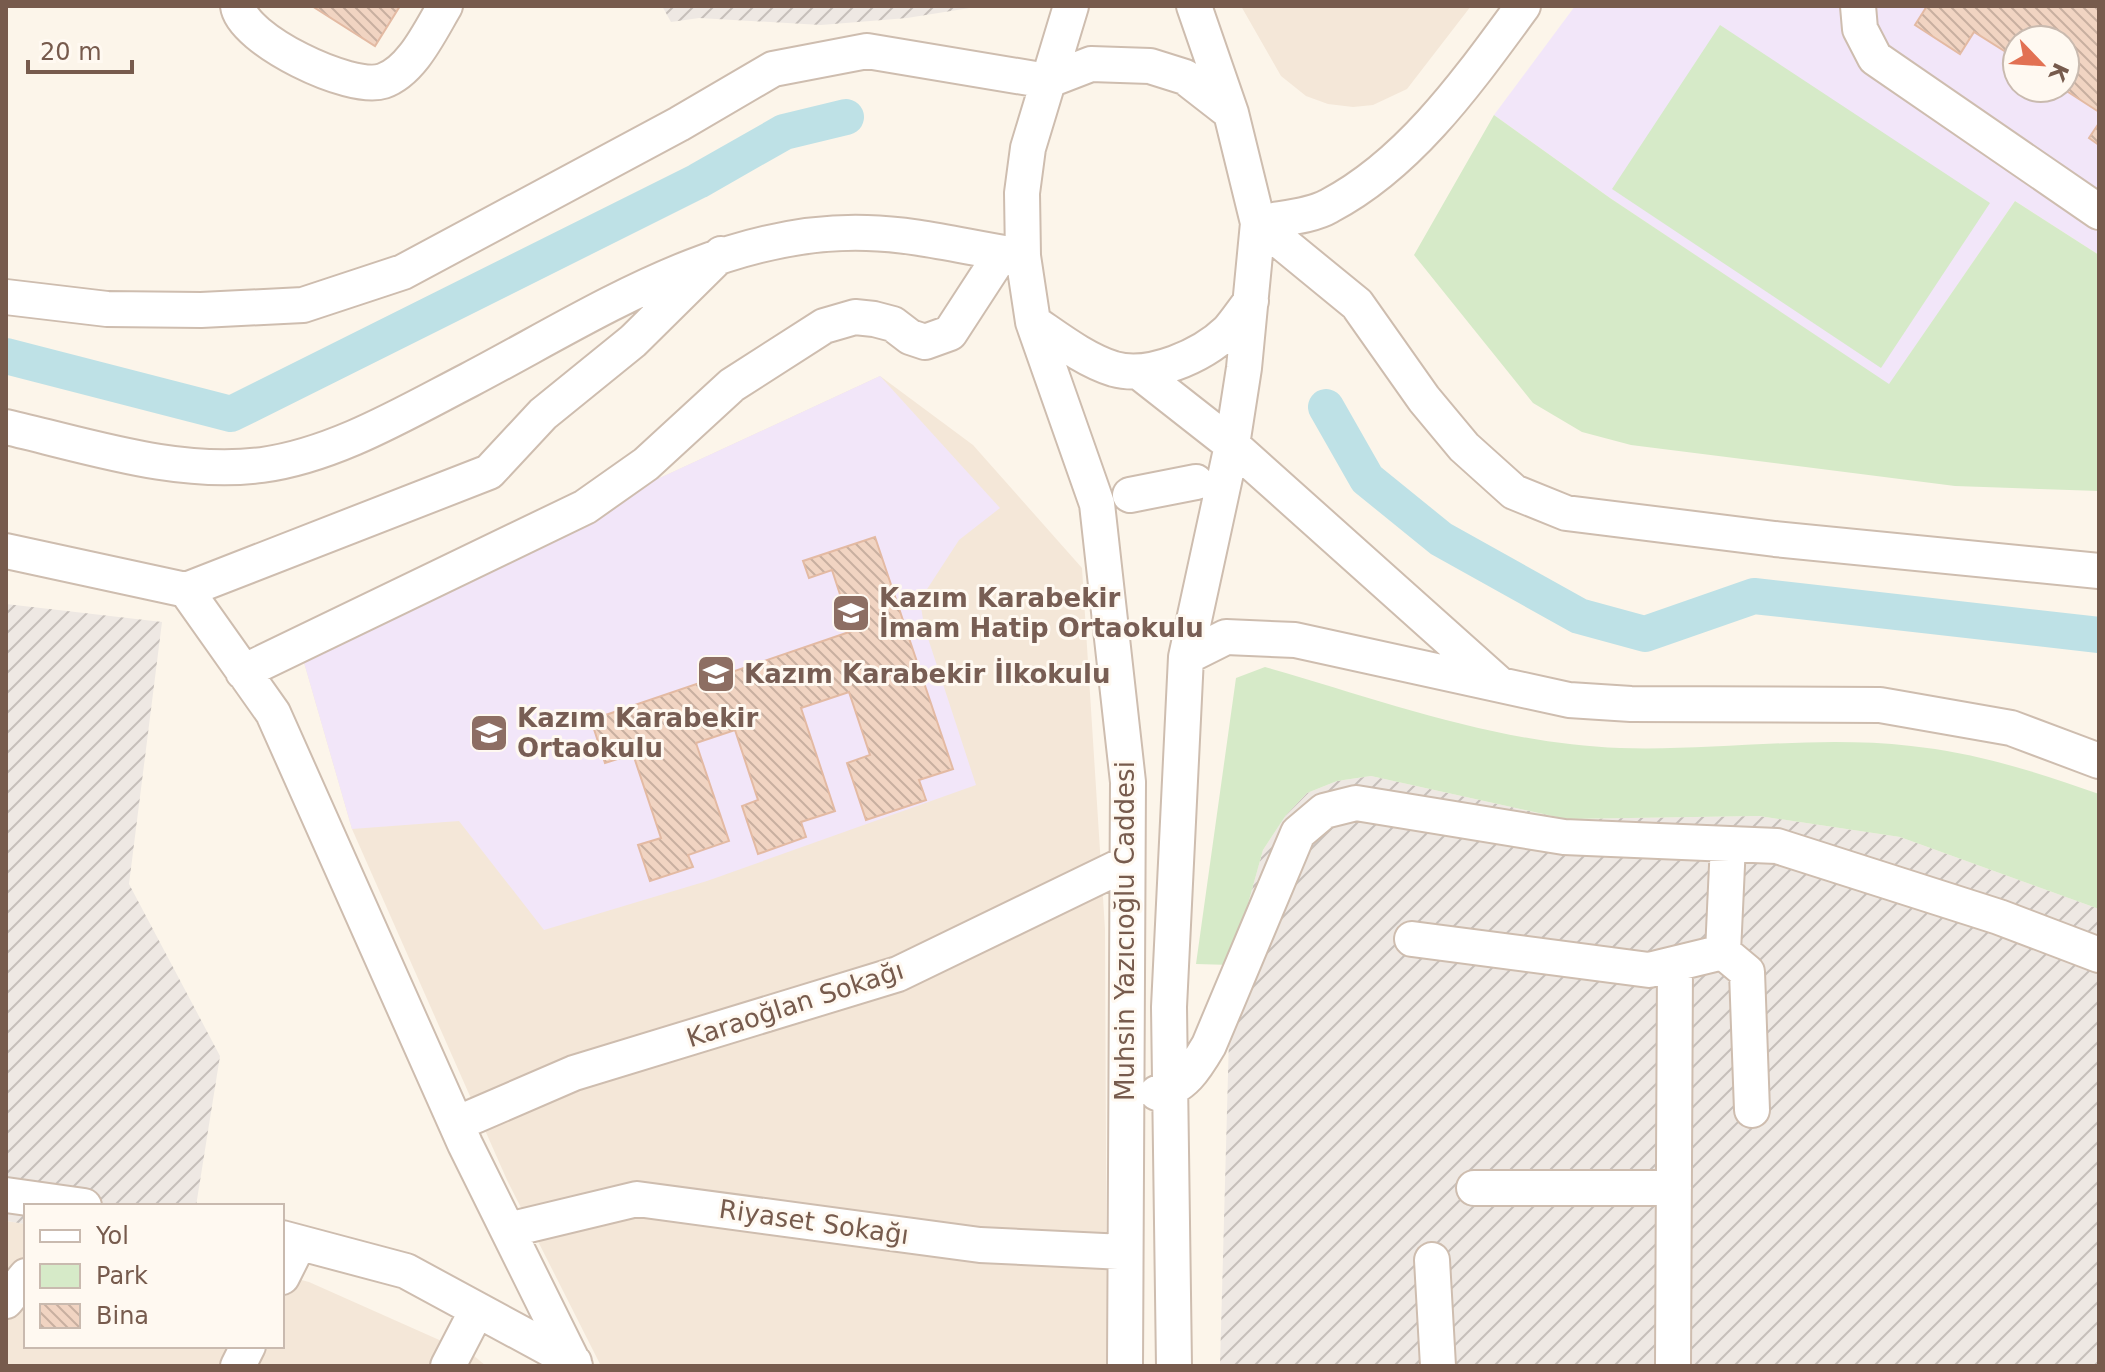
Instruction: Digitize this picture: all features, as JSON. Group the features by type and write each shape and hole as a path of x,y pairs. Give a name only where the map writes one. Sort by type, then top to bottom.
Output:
{"street":[{"path":"238,6 239,13 256,30 299,60 347,82 366,84 384,81 403,70 445,6"},
{"name":"Muhsin Yazıcıoğlu Caddesi","path":"1071,6 1047,81 1024,171 1012,254 1097,504 1128,782 1125,864 1125,1366"},
{"name":"Muhsin Yazıcıoğlu Caddesi","path":"1174,1366 1170,977 1186,657 1232,445 1258,223 1231,113 1194,6"},
{"path":"1258,223 1327,208 1389,163 1464,86 1523,6"},
{"path":"1858,6 1860,29 1875,58 2099,212"},
{"path":"6,297 107,309 201,310 303,305 403,272 679,124 773,69 867,51 1047,81 1091,64 1150,66 1185,77 1231,113"},
{"path":"1258,223 1357,304 1424,399 1464,447 1514,492 1566,513 1775,539 2099,571"},
{"path":"6,427 175,465 262,465 323,450 427,402 654,282 721,254 802,238 867,233 1012,254 943,338 917,340 893,324 855,317 824,326 732,385 646,464 585,507 243,672"},
{"path":"6,551 186,590 489,472 543,414 633,341 721,254"},
{"path":"1033,322 1080,353 1114,369 1139,372 1202,350 1228,330 1251,301"},
{"path":"1139,372 1232,445 1502,687"},
{"path":"1130,495 1196,482"},
{"path":"186,590 273,713 456,1124 574,1364"},
{"path":"1186,657 1226,637 1295,640 1569,700 1631,704 1880,705 2011,728 2099,761"},
{"path":"1125,1099 1170,1091 1192,1073 1209,1045 1298,833 1324,811 1356,803 1564,837 1777,846 1999,917 2099,955"},
{"path":"1723,952 1728,844"},
{"name":"Karaoğlan Sokağı","path":"456,1124 574,1073 898,974 1125,864"},
{"path":"1412,939 1649,970 1723,952"},
{"path":"1723,952 1747,972 1752,1110"},
{"path":"1673,1366 1675,964"},
{"path":"1474,1188 1674,1188"},
{"path":"6,1195 69,1204"},
{"name":"Riyaset Sokağı","path":"508,1230 637,1199 980,1245 1124,1252"},
{"path":"284,1269 291,1240 406,1271 574,1364"},
{"path":"1432,1260 1438,1366"},
{"path":"6,1301 24,1278"},
{"path":"448,1366 477,1310"},
{"path":"238,1366 247,1348"}],"shaded area":[{"path":"662,6 982,6 907,18 821,25 699,18 671,22"},
{"path":"1241,6 1471,6 1407,89 1373,105 1353,107 1328,104 1306,96 1281,76"},
{"path":"1575,6 2099,6 2099,255 2015,201 1889,385 1610,198 1494,115"},
{"path":"880,376 973,445 1082,568 1105,929 1107,1366 601,1366 507,1180 352,829 299,645"},
{"path":"880,376 1000,508 959,540 920,600 924,626 976,785 707,881 544,930 459,821 352,829 299,645"},
{"path":"6,604 162,622 129,884 220,1056 196,1204 24,1204 24,1224 6,1221"},
{"path":"1371,776 1566,819 1759,816 1900,837 2099,909 2099,1366 1220,1366 1231,965 1263,850 1286,815 1307,793 1337,781"},
{"path":"6,1221 24,1224 24,1348 284,1348 284,1276 309,1282 473,1355 486,1366 6,1366"}],"green space":[{"path":"1720,25 1990,203 1881,368 1612,189"},
{"path":"1494,115 1610,198 1889,384 2015,201 2099,255 2099,491 1955,486 1631,445 1582,432 1533,403 1414,255"},
{"path":"1265,667 1440,718 1574,745 1656,748 1875,743 1960,753 2030,771 2099,794 2099,909 1900,837 1759,816 1566,819 1371,776 1337,781 1307,793 1286,815 1263,850 1231,965 1196,964 1236,678"}],"building":[{"path":"312,6 400,6 375,46"},
{"path":"1927,6 2099,6 2099,112 2081,100 2081,24 2001,24 2001,49 1974,32 1960,54 1915,25"},
{"path":"2099,123 2099,145 2089,138"},
{"path":"875,537 953,769 919,780 926,800 866,820 847,763 870,755 849,692 801,708 835,811 801,822 806,837 758,854 742,806 758,800 735,730 696,743 729,841 688,855 693,867 650,881 638,845 661,838 633,754 605,763 591,720 852,631 832,570 809,578 803,561"}],"waterway":[{"path":"6,356 231,414 698,181 784,132 846,117"},
{"path":"1326,407 1367,479 1441,539 1579,616 1645,634 1754,596 2099,635"}],"place":[{"name":"Kazım Karabekir İmam Hatip Ortaokulu","path":"851,613"},
{"name":"Kazım Karabekir İlkokulu","path":"716,674"},
{"name":"Kazım Karabekir Ortaokulu","path":"489,733"}]}
